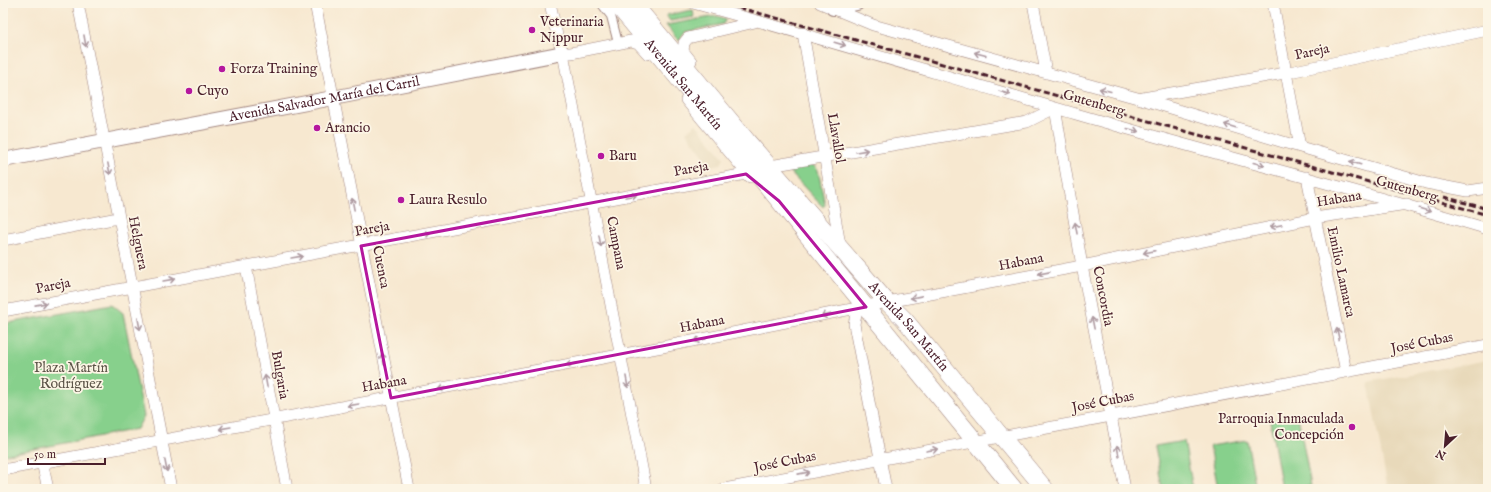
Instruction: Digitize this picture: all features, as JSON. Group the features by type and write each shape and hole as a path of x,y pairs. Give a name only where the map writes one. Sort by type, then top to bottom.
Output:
{"main road":[{"name":"Avenida San Martín","path":"626,4 770,166 887,302 904,318 1045,489"},
{"name":"Avenida San Martín","path":"626,4 861,308 1014,489"}],"street":[{"name":"Helguera","path":"78,3 131,287 171,489"},
{"name":"Cuenca","path":"315,3 409,489"},
{"name":"Campana","path":"550,3 557,36 563,53 593,203 646,489"},
{"path":"601,3 611,16 618,43"},
{"name":"Avenida San Martín","path":"644,3 760,145 770,166"},
{"name":"Gutenberg","path":"693,3 803,33 1055,108 1307,176 1407,204 1488,229"},
{"name":"Gutenberg","path":"820,3 874,25 1141,99 1300,148 1455,189 1468,191 1488,188"},
{"path":"833,8 858,3"},
{"path":"1033,3 1046,72"},
{"path":"1273,3 1300,148"},
{"path":"683,51 686,40 692,36 757,21"},
{"name":"Pareja","path":"1141,99 1285,73 1488,30"},
{"name":"Llavallol","path":"803,33 840,248"},
{"name":"Avenida Salvador María del Carril","path":"3,160 333,98 466,70 563,53 571,54 618,43 631,41 638,43 644,48"},
{"name":"Avenida San Martín","path":"644,48 746,174 779,201"},
{"path":"770,166 824,158 1027,122 1055,108"},
{"name":"Concordia","path":"1055,108 1082,266 1125,489"},
{"name":"Pareja","path":"3,311 746,174"},
{"name":"Emilio Lamarca","path":"1307,176 1314,218 1346,372"},
{"name":"Habana","path":"3,470 622,355 887,302 1082,266 1314,218 1407,204"},
{"path":"3,240 118,218"},
{"name":"Bulgaria","path":"246,266 287,489"},
{"path":"861,308 854,324 886,489"},
{"name":"José Cubas","path":"724,489 881,459 975,443 1002,436 1488,345"},
{"path":"42,462 48,489"}],"highlighted area":[{"path":"746,174 779,201 866,307 391,398 361,246"}],"shaded area":[{"path":"696,124 724,158 721,164 707,167 704,156 686,132"},
{"path":"1488,360 1488,489 1388,489 1368,382"}],"green space":[{"path":"693,10 694,17 670,21 666,15"},
{"path":"717,16 726,19 723,24 685,32 678,40 666,25"},
{"path":"805,164 813,165 818,170 825,205 823,207 785,167"},
{"name":"Plaza Martín Rodríguez","path":"112,304 123,313 144,416 137,429 3,455 3,324"},
{"path":"1298,416 1311,486 1282,489 1270,421"},
{"path":"1247,440 1256,489 1218,489 1210,446"},
{"path":"1184,441 1193,489 1163,489 1155,446"}],"railway":[{"path":"722,3 1488,215"},
{"path":"1444,197 1488,209"}],"place":[{"name":"Veterinaria Nippur","path":"532,30"},
{"name":"Forza Training","path":"222,69"},
{"name":"Cuyo","path":"189,91"},
{"name":"Arancio","path":"317,128"},
{"name":"Baru","path":"601,156"},
{"name":"Laura Resulo","path":"401,200"},
{"name":"Parroquia Inmaculada Concepción","path":"1352,427"}]}
